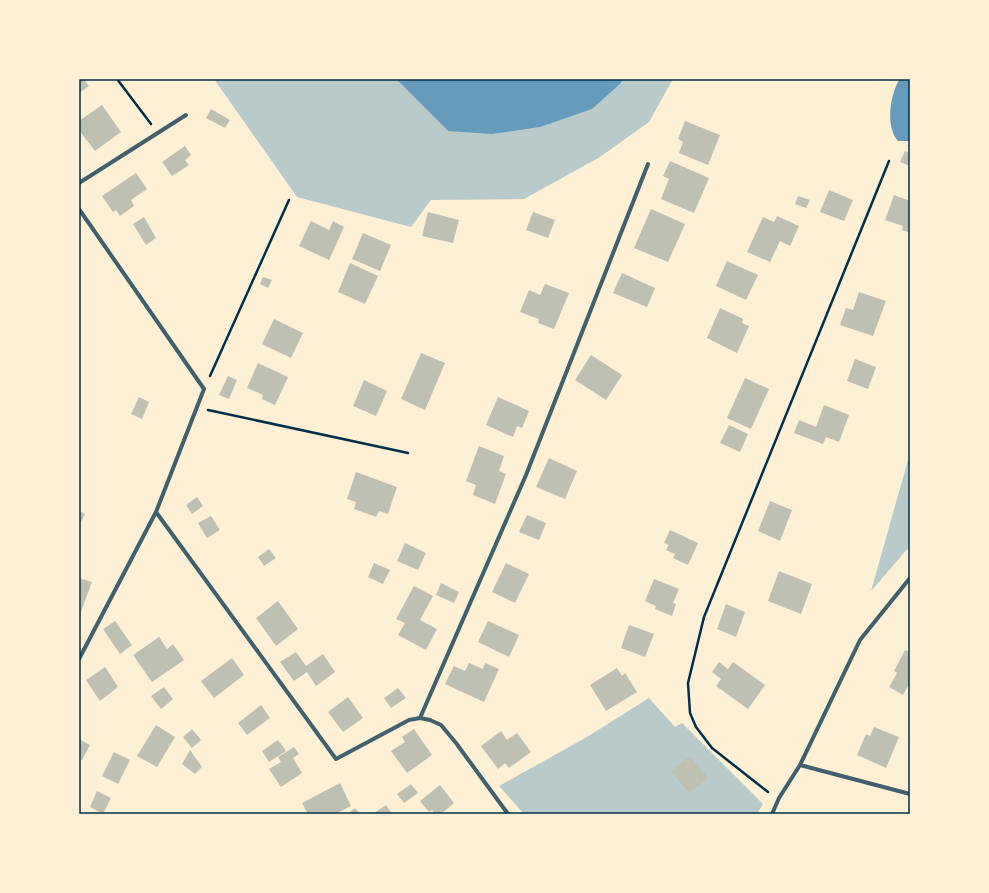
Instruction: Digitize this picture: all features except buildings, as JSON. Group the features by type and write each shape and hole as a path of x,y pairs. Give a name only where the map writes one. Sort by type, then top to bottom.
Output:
{"street":[{"path":"79,183 157,132 186,115"},
{"path":"420,718 526,475 648,164"},
{"path":"79,209 204,389 198,408 156,512 79,659"},
{"path":"156,512 336,759 409,720 420,718 430,720 441,725 456,743 508,814"},
{"path":"772,814 779,798 800,765 860,640 910,578"},
{"path":"800,765 910,794"}],"path":[{"path":"117,79 157,132"},
{"path":"779,798 761,788 712,748 696,727 690,713 688,683 704,617 889,161"},
{"path":"204,389 289,200"},
{"path":"198,408 408,452"}],"shaded area":[{"path":"214,79 396,79 448,131 621,83 623,79 673,79 649,122 600,157 524,199 431,200 411,227 297,197"},
{"path":"910,453 910,546 871,591"},
{"path":"649,698 675,727 682,723 763,804 757,814 524,814 499,786 587,737"}],"water":[{"path":"396,79 623,79 621,83 592,109 540,127 492,134 448,131"},
{"path":"900,79 910,79 910,141 898,141 891,127 890,110 894,93"}]}
